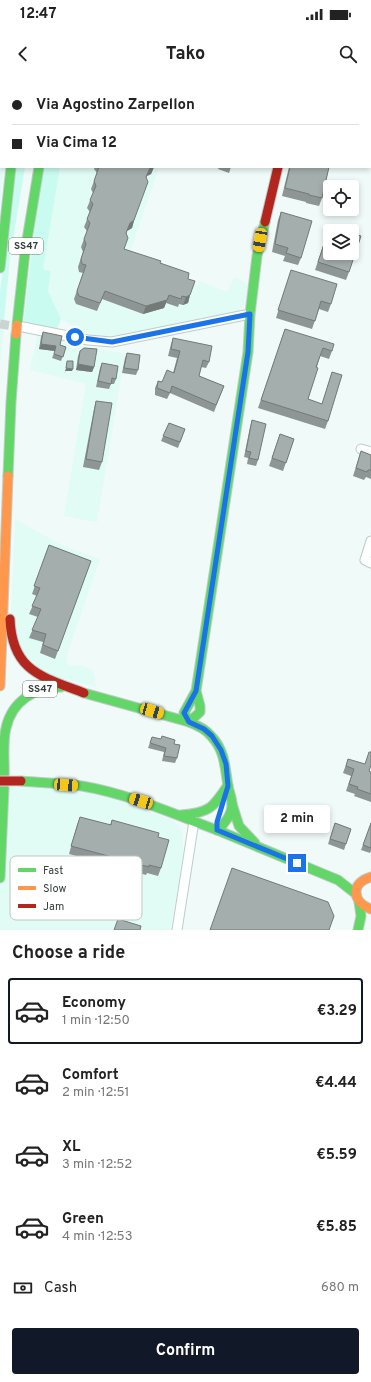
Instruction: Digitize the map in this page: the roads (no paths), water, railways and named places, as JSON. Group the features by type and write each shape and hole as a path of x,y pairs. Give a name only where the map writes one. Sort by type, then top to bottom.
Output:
{"main road":[{"path":"0,268 11,168"},
{"name":"SS47","path":"0,686 7,476 15,328 24,207 32,168"},
{"name":"SS47","path":"1,423 38,168"},
{"path":"189,722 184,713 196,691 248,352 250,314 260,240 278,168"},
{"path":"7,476 12,490 14,508 10,626 13,644 25,664 34,672 46,679 84,693 189,722 204,729 216,742 226,764 228,786 239,826 261,848"},
{"name":"SS47","path":"0,878 2,782 6,726 11,714 22,700 33,692 47,687 62,688 84,693"},
{"path":"189,722 198,716 201,710 196,691"},
{"path":"2,782 21,781 80,786 114,793 217,830 338,880 352,890 364,907 371,910 359,926"},
{"path":"217,830 217,822 228,786"},
{"path":"180,816 206,811 212,807 228,786"},
{"path":"217,830 225,824 232,804"},
{"path":"338,880 349,881 368,878"},
{"path":"359,926 361,913 357,898 357,886 368,878"}],"street":[{"path":"15,328 88,340 112,342 250,314"},
{"path":"361,449 371,452"},
{"path":"371,541 365,560 371,563"},
{"path":"177,930 194,821"}],"tunnel":[{"path":"0,324 20,327"}]}
